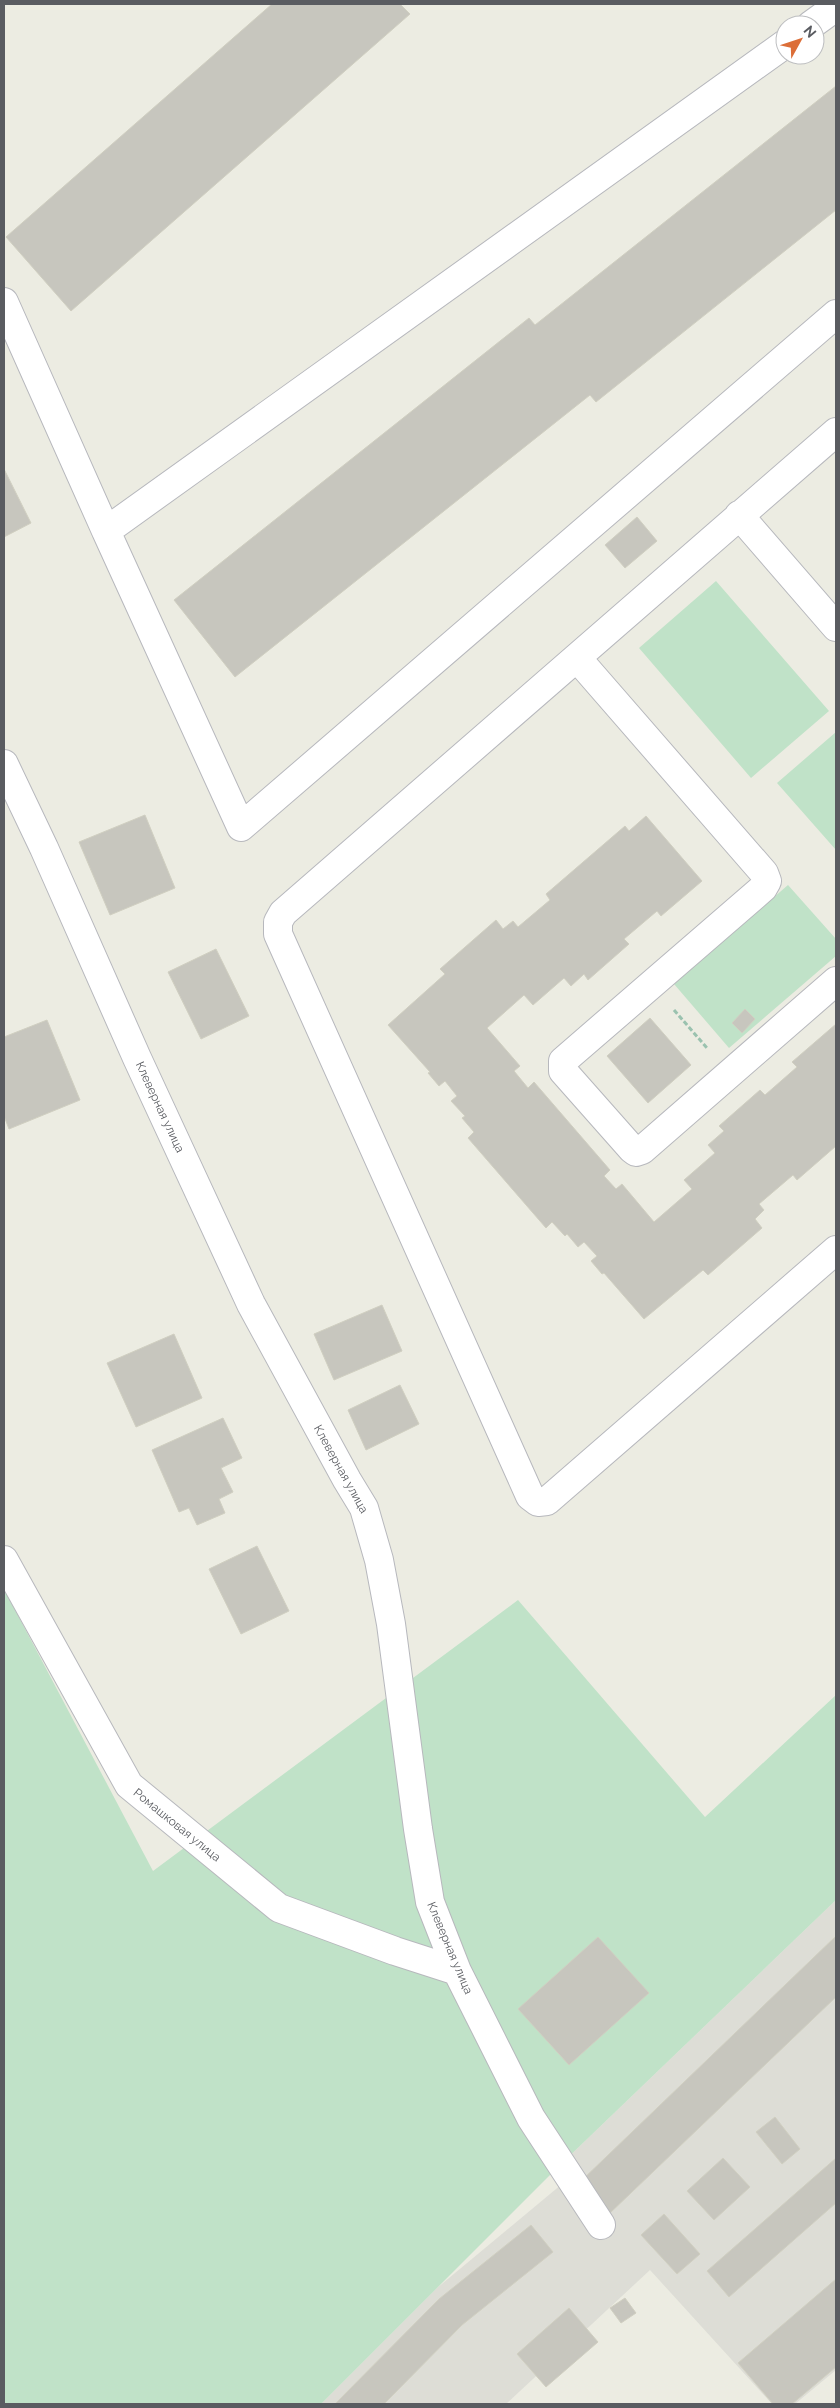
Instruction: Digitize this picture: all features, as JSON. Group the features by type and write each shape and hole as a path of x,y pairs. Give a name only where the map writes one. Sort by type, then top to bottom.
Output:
{"street":[{"path":"825,15 836,7"},
{"path":"106,531 775,51"},
{"path":"4,302 241,827 836,314"},
{"path":"836,432 284,913 278,922 278,934 530,1496 538,1502 547,1501 836,1250"},
{"path":"739,515 836,627"},
{"path":"577,658 764,873 767,880 763,888 563,1062 563,1071 632,1150 636,1152 642,1150 836,981"},
{"name":"Клеверная улица","path":"4,764 251,1304 346,1480 364,1508 379,1560 392,1624 418,1829 430,1902 457,1971 531,2118 600,2226"},
{"name":"Ромашковая улица","path":"4,1560 128,1785 278,1908 395,1951 457,1971"}],"path":[{"path":"652,985 729,1074"}],"shaded area":[{"path":"836,1900 836,2370 795,2404 772,2404 650,2270 506,2404 321,2404 437,2288 568,2179 558,2167"}],"green space":[{"path":"716,581 829,711 751,778 639,648"},
{"path":"836,732 836,850 777,783"},
{"path":"788,885 836,939 836,956 729,1048 674,984"},
{"path":"4,1589 153,1871 518,1600 705,1817 836,1695 836,1900 558,2167 321,2404 4,2404"}],"building":[{"path":"272,4 400,4 410,14 71,311 6,237"},
{"path":"836,86 836,210 596,402 590,395 235,677 174,600 529,318 535,325"},
{"path":"4,469 31,523 4,537"},
{"path":"637,517 657,541 625,568 605,545"},
{"path":"145,815 175,888 110,915 79,842"},
{"path":"646,816 702,881 661,916 657,911 624,939 629,944 588,980 584,974 571,986 564,978 533,1005 524,995 487,1028 520,1066 514,1071 528,1088 534,1082 610,1170 604,1176 616,1189 622,1184 654,1222 692,1189 684,1180 715,1153 708,1145 724,1131 719,1126 760,1090 765,1095 797,1067 792,1062 836,1024 836,1146 797,1180 793,1175 759,1204 764,1210 755,1219 762,1228 708,1275 703,1270 644,1319 604,1273 602,1274 591,1261 597,1256 584,1242 578,1247 567,1234 565,1236 552,1222 546,1228 468,1138 474,1132 462,1118 465,1116 451,1101 457,1096 445,1081 439,1086 428,1073 430,1072 388,1025 445,974 440,969 496,920 503,929 513,921 518,927 550,900 546,894 625,826 629,831"},
{"path":"216,949 249,1016 201,1039 168,972"},
{"path":"745,1009 755,1019 742,1033 732,1023"},
{"path":"650,1018 691,1065 648,1103 607,1056"},
{"path":"47,1020 80,1100 9,1129 4,1116 4,1037"},
{"path":"382,1305 402,1351 334,1380 314,1334"},
{"path":"174,1334 202,1398 136,1427 107,1363"},
{"path":"400,1385 419,1424 366,1450 348,1410"},
{"path":"223,1418 242,1458 221,1468 233,1492 219,1499 225,1513 197,1525 189,1508 179,1512 152,1450"},
{"path":"257,1546 289,1611 241,1634 209,1569"},
{"path":"836,1936 836,1997 609,2214 580,2182"},
{"path":"598,1937 649,1993 569,2065 518,2009"},
{"path":"775,2117 800,2149 782,2164 756,2132"},
{"path":"723,2158 750,2187 714,2220 687,2191"},
{"path":"836,2158 836,2203 729,2297 707,2271"},
{"path":"664,2214 700,2254 677,2274 641,2235"},
{"path":"531,2225 553,2252 462,2325 384,2404 335,2404 439,2299"},
{"path":"836,2279 836,2367 792,2404 773,2404 738,2363"},
{"path":"625,2298 636,2313 621,2323 610,2308"},
{"path":"569,2308 598,2342 546,2387 517,2354"}]}
